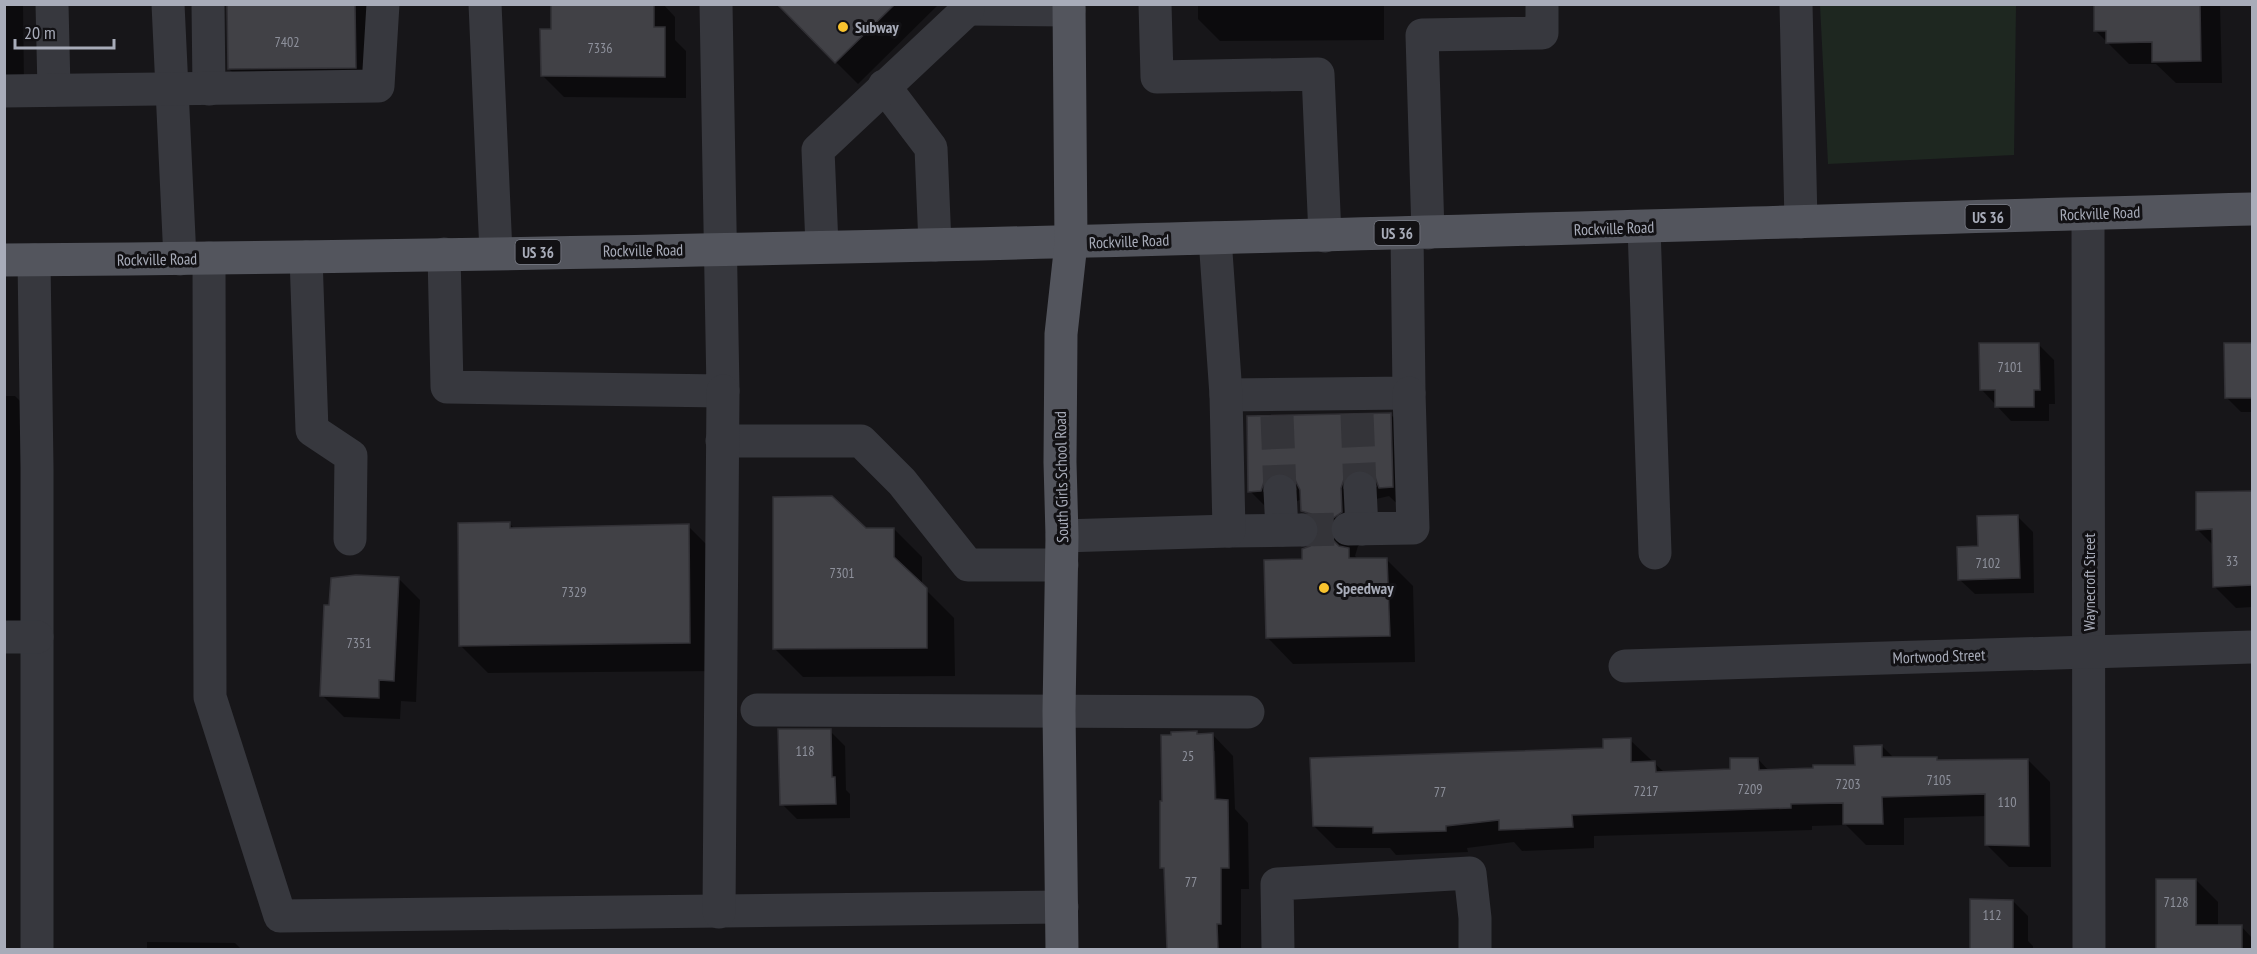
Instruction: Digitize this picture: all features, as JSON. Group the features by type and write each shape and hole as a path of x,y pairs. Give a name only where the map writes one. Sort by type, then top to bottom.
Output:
{"main road":[{"name":"South Girls School Road","path":"1062,950 1059,711 1062,551 1060,462 1061,334 1071,243 1069,7"},
{"name":"Rockville Road","path":"19,260 194,259 1071,243 2253,209"}],"street":[{"path":"52,4 54,90"},
{"path":"168,4 172,89 194,259 210,698 280,916 1062,907"},
{"path":"208,4 209,89"},
{"path":"4,91 378,86 383,4"},
{"path":"485,4 496,253"},
{"path":"716,4 723,391 719,912"},
{"path":"1155,4 1157,77 1318,74 1325,236"},
{"path":"1360,488 1355,529 1413,528 1409,393 1417,233 1422,35 1542,33 1542,4"},
{"path":"1796,4 1801,222"},
{"path":"822,246 818,150 884,86 968,7 1069,7"},
{"path":"884,86 931,148 935,245"},
{"name":"Waynecroft Street","path":"2088,214 2089,950"},
{"path":"1644,227 1655,553"},
{"path":"1215,238 1226,395 1228,531"},
{"path":"444,254 447,387 723,391"},
{"path":"306,257 312,430 351,456 350,539"},
{"path":"19,260 37,468 37,950"},
{"path":"1226,395 1276,405 1357,403 1409,393"},
{"path":"722,441 861,441 902,482 968,565 1228,531 1291,530 1280,490"},
{"path":"4,637 37,637"},
{"name":"Mortwood Street","path":"1625,666 2253,647"},
{"path":"757,710 1248,712"},
{"path":"1278,950 1277,884 1470,873 1476,918 1476,950"}],"shaded area":[{"path":"1820,5 2016,5 2014,155 1828,164"}],"building":[{"path":"227,4 355,4 356,68 228,69"},
{"path":"551,4 654,4 654,27 665,27 665,77 541,76 540,29 551,29"},
{"path":"777,4 895,4 835,63"},
{"path":"2094,4 2200,4 2201,61 2152,62 2152,42 2106,43 2106,31 2094,31"},
{"path":"1979,343 2039,343 2040,390 2034,390 2034,407 1995,407 1995,390 1980,390"},
{"path":"2224,343 2253,343 2253,398 2225,398"},
{"name":"Speedway","path":"1391,413 1393,487 1379,488 1375,477 1368,471 1359,469 1349,473 1341,488 1342,512 1332,519 1329,529 1332,539 1339,546 1349,548 1349,558 1387,558 1390,636 1266,638 1264,560 1302,559 1302,549 1317,540 1320,529 1311,514 1301,511 1300,490 1295,480 1289,475 1280,472 1270,475 1261,491 1248,492 1247,416"},
{"path":"2253,491 2253,585 2213,587 2212,529 2196,530 2196,492"},
{"path":"832,496 866,528 894,528 894,557 927,588 927,648 773,649 773,497"},
{"path":"2018,515 2020,578 1958,580 1957,547 1978,546 1977,516"},
{"path":"510,522 510,528 689,524 690,643 459,646 458,523"},
{"path":"356,575 399,577 394,681 379,680 379,698 320,696 324,605 329,605 331,578"},
{"path":"778,729 831,729 832,777 835,777 836,804 780,805"},
{"path":"1197,731 1197,734 1213,733 1215,799 1228,800 1229,868 1221,868 1221,924 1217,924 1218,950 1167,950 1164,868 1160,868 1161,735 1171,735 1171,732"},
{"path":"1631,738 1631,762 1655,761 1656,772 1730,769 1730,758 1758,758 1759,770 1813,768 1813,765 1855,765 1854,746 1882,745 1882,757 1937,757 1937,760 2028,759 2029,846 1985,845 1985,794 1882,797 1883,824 1843,824 1843,803 1791,804 1791,808 1572,815 1573,827 1499,830 1499,820 1446,826 1446,831 1373,833 1373,827 1313,826 1310,758 1603,748 1603,739"},
{"path":"2156,879 2196,879 2196,925 2242,925 2242,950 2156,950"},
{"path":"1970,899 2013,900 2013,950 1970,950"}],"tunnel":[{"path":"1357,414 1360,488"},
{"path":"1277,416 1280,491"},
{"path":"1301,530 1348,529"}],"place":[{"name":"Subway","path":"843,27"},
{"name":"Speedway","path":"1324,588"}]}
